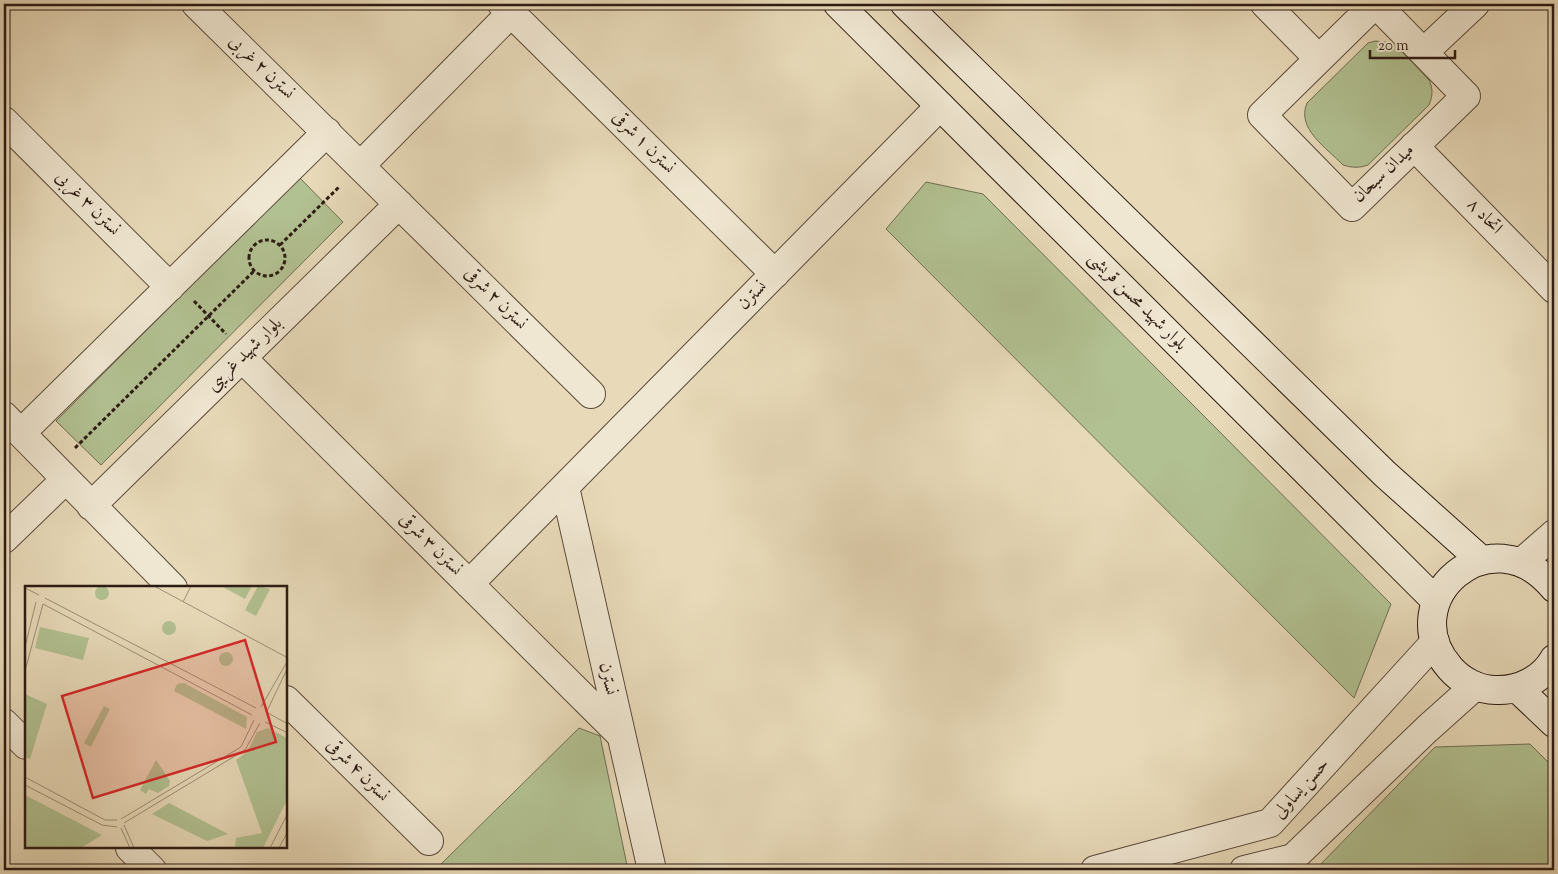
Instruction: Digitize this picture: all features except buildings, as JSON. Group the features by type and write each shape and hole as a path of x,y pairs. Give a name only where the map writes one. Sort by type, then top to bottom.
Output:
{"street":[{"name":"نسترن ۲ غربی","path":"196,4 360,166"},
{"name":"بلوار شهید محسن قریشی","path":"838,4 1436,601"},
{"path":"905,4 1378,467 1481,560"},
{"path":"1265,4 1319,59"},
{"name":"میدان سبحان","path":"1376,4 1466,96 1352,207 1262,115 1376,4"},
{"path":"1424,52 1475,4"},
{"path":"360,166 507,8"},
{"name":"نسترن ۱ شرقی","path":"507,8 775,274"},
{"name":"نسترن","path":"469,584 940,106"},
{"name":"نسترن ۳ غربی","path":"4,120 170,287"},
{"path":"171,586 13,424 170,287 327,132"},
{"name":"اتحاد ۸","path":"1414,146 1554,289"},
{"name":"نسترن ۲ شرقی","path":"360,166 591,394"},
{"name":"بلوار شهید غریبی","path":"91,506 399,204"},
{"name":"نسترن ۳ شرقی","path":"242,358 619,733"},
{"path":"4,539 60,474"},
{"name":"نسترن","path":"565,487 619,733 652,870"},
{"path":"1522,562 1554,534"},
{"path":"1554,588 1540,572 1522,562 1502,558 1481,560 1462,568 1452,578 1436,601 1432,621 1434,642 1443,660 1457,676 1475,686 1496,690 1517,688 1536,679 1554,659"},
{"name":"حسن یساولی","path":"1095,870 1270,823 1434,642"},
{"path":"1244,870 1293,858 1427,729 1475,686"},
{"path":"1517,688 1554,723"},
{"name":"نسترن ۴ شرقی","path":"288,702 429,841"},
{"path":"4,723 25,745"},
{"path":"131,849 152,870"}],"path":[{"path":"280,245 360,166"},
{"path":"267,240 280,245 284,252 285,260 282,268 269,276 261,275 254,271 249,258 255,244 267,240"},
{"path":"60,474 209,315 254,271"},
{"path":"170,287 186,294 209,315 226,334 242,358"}],"green space":[{"path":"1375,41 1394,43 1429,80 1432,89 1431,98 1429,105 1368,165 1350,167 1343,165 1309,130 1305,112 1307,103 1368,43"},
{"path":"299,177 343,222 101,465 56,421"},
{"path":"926,182 983,194 1391,604 1354,698 886,229"},
{"path":"579,728 600,736 628,870 435,870"},
{"path":"1530,744 1554,768 1554,870 1315,870 1435,747"}]}
